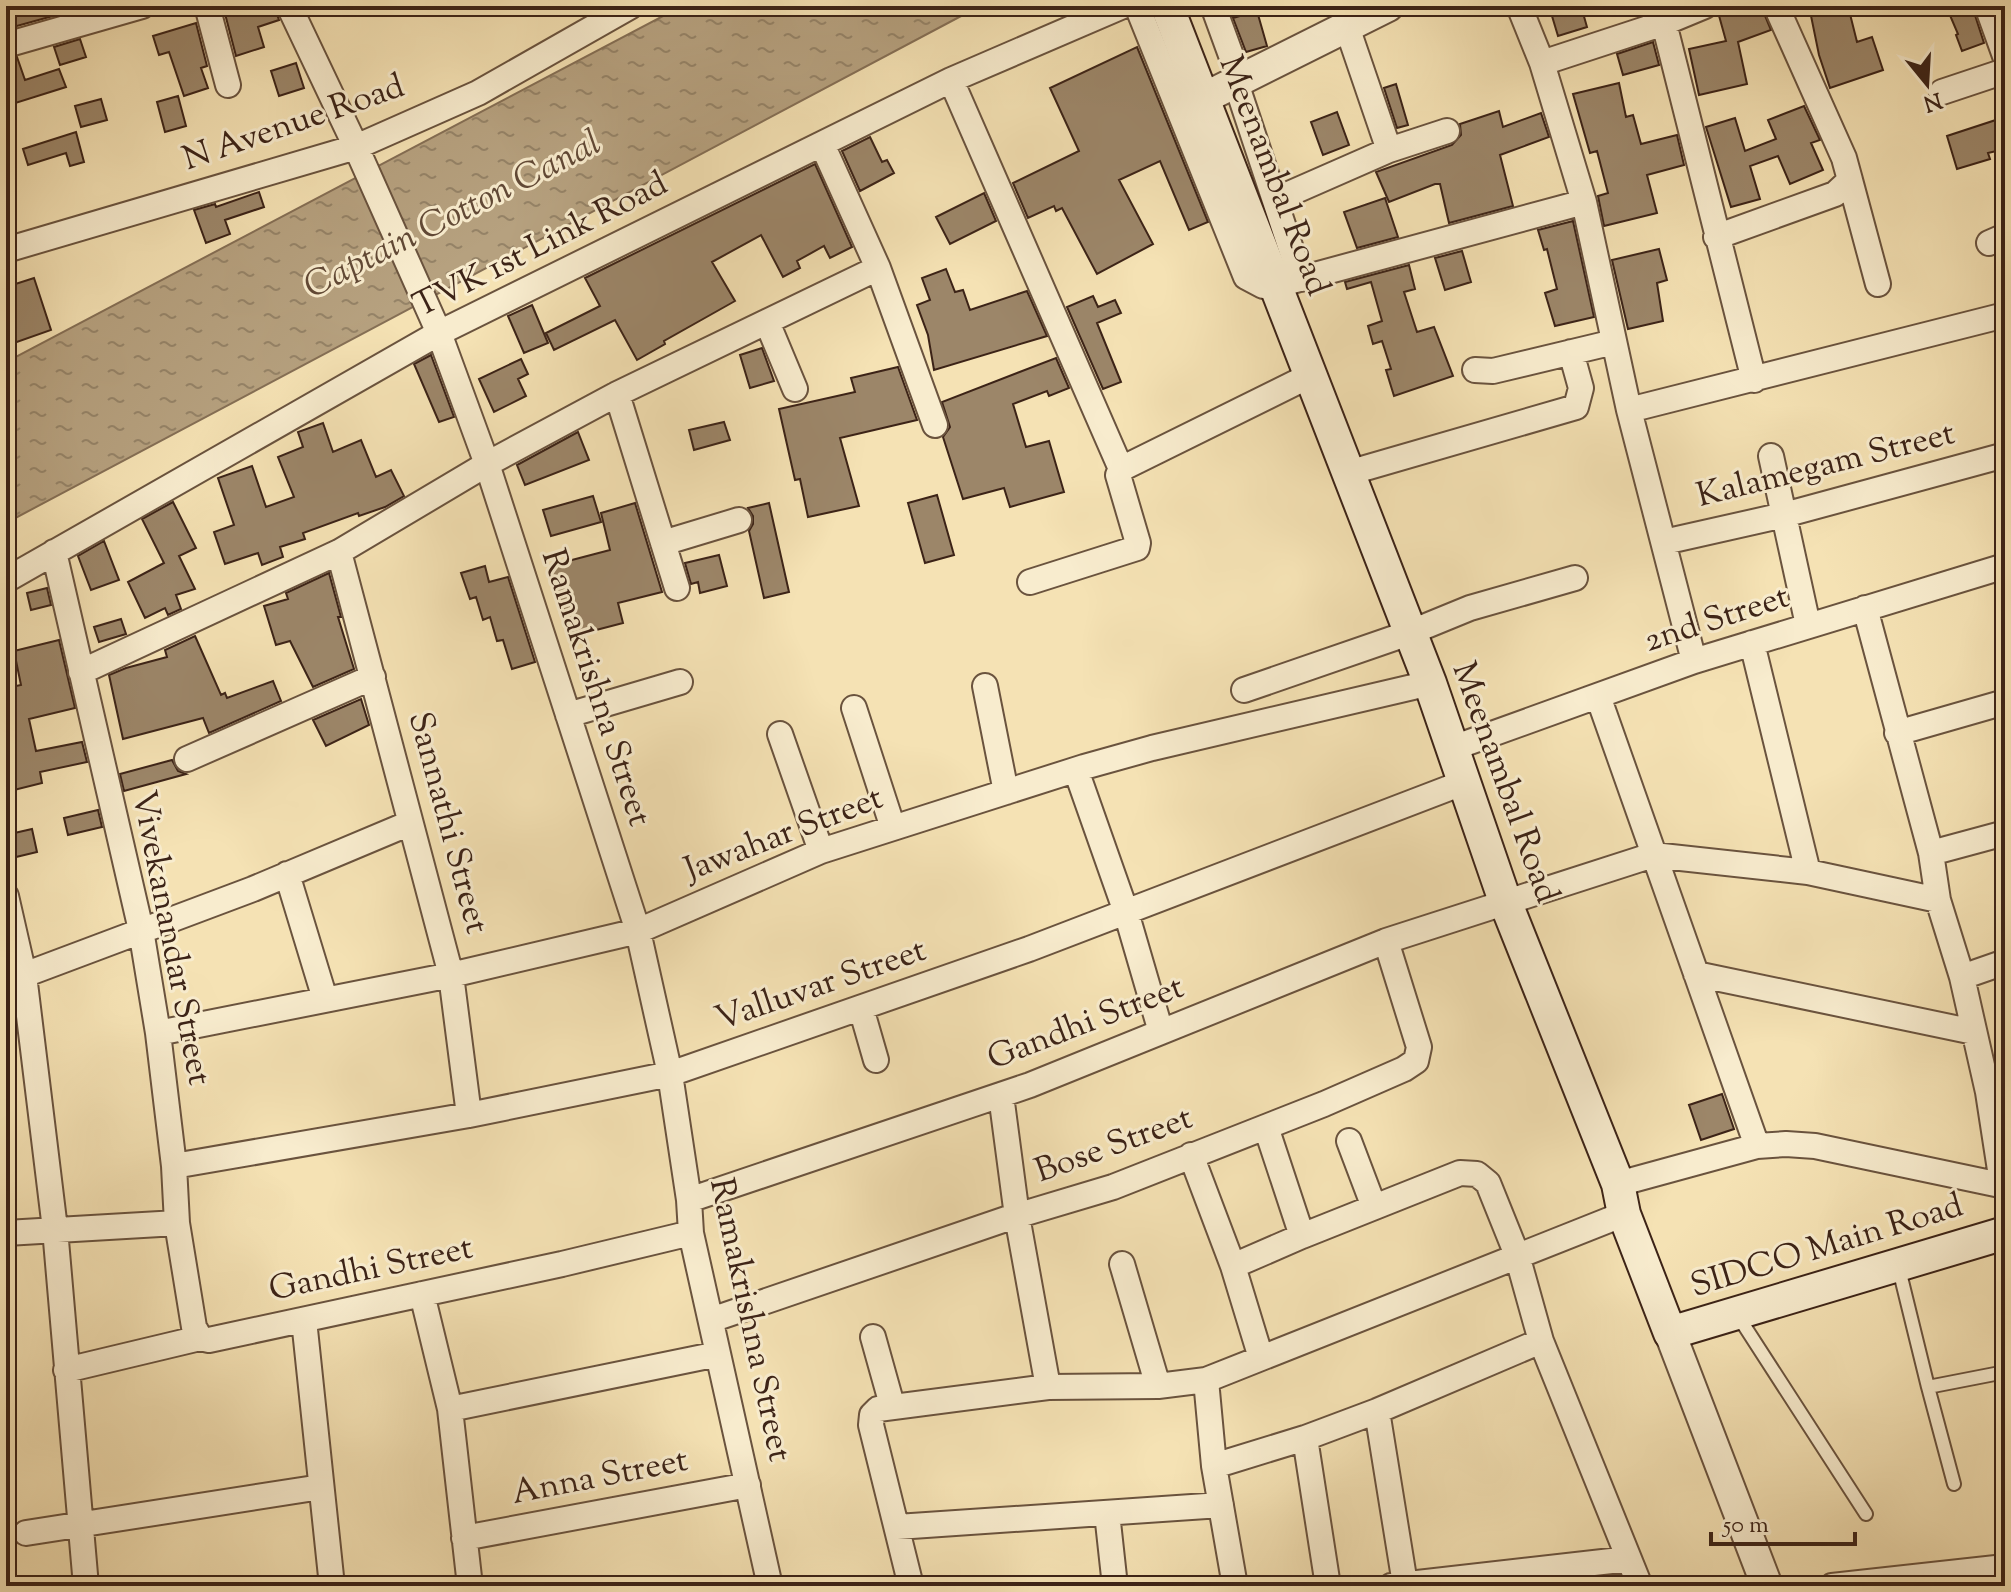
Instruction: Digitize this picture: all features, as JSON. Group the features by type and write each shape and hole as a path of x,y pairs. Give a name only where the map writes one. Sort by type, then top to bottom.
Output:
{"main road":[{"name":"Meenambal Road","path":"1167,6 1202,99 1287,282 1311,375 1430,683 1505,901 1670,1333"},
{"name":"SIDCO Main Road","path":"1670,1333 2005,1233"}],"street":[{"path":"6,45 142,6"},
{"path":"207,6 228,85"},
{"name":"Ramakrishna Street","path":"289,6 439,333 487,464 638,931 670,1074 691,1233 770,1586"},
{"name":"N Avenue Road","path":"8,243 356,147 478,93 631,6"},
{"name":"TVK 1st Link Road","path":"6,580 439,333 951,80 1123,6"},
{"path":"1137,6 1246,277 1263,286 1584,202"},
{"path":"1213,6 1275,200 1287,282"},
{"path":"1202,99 1353,18 1388,6"},
{"path":"1519,6 1542,63 1584,202 1629,410 1694,661"},
{"path":"1542,63 1664,23 1705,6"},
{"path":"1776,6 1844,158 1878,284"},
{"path":"1987,6 2005,56"},
{"path":"1353,18 1389,150"},
{"path":"1664,23 1754,380"},
{"path":"1942,92 2005,71"},
{"path":"951,80 1121,469"},
{"path":"1275,200 1389,150 1447,131"},
{"path":"822,144 878,268 935,425"},
{"path":"1716,237 1835,194 1850,180"},
{"path":"81,672 339,552 487,464 617,394 878,268"},
{"path":"1629,410 2005,315"},
{"path":"767,322 795,389"},
{"path":"1475,370 1493,371 1614,342"},
{"path":"1348,473 1576,407 1581,388 1571,352"},
{"path":"1030,582 1137,548 1118,475 1121,469 1311,375"},
{"path":"617,394 677,588"},
{"path":"1771,456 1808,625"},
{"name":"Kalamegam Street","path":"1664,542 2004,460"},
{"path":"663,543 739,520"},
{"name":"Vivekanandar Street","path":"54,552 141,930 158,1033 174,1166 177,1223 194,1327 200,1338"},
{"name":"Sannathi Street","path":"339,552 451,975 469,1115"},
{"name":"2nd Street","path":"1453,748 1694,661 2005,566"},
{"path":"1244,690 1409,633 1470,608 1575,578"},
{"path":"911,1586 871,1425 872,1415 878,1409 1048,1387 1158,1386 1206,1380 1517,1255 1621,1199 1757,1146 1815,1146 2004,1184 1996,1089 1974,1032 1962,977 1938,900 1931,853 1865,608"},
{"path":"1752,643 1808,872"},
{"path":"187,759 373,677"},
{"path":"568,715 680,682"},
{"name":"Jawahar Street","path":"158,1033 451,975 638,931 821,851 1076,770 1152,748 1430,683"},
{"path":"985,686 1006,792"},
{"path":"1598,696 1757,1146"},
{"path":"1897,733 2005,702"},
{"path":"854,708 893,828"},
{"path":"780,734 821,851"},
{"path":"1076,770 1126,912 1161,1032"},
{"name":"Valluvar Street","path":"174,1166 469,1115 670,1074 1029,949 1465,782"},
{"path":"15,977 287,874 410,823"},
{"path":"1931,853 2005,833"},
{"path":"1653,855 1808,872 1938,900"},
{"name":"Gandhi Street","path":"689,1200 1001,1095 1386,941 1653,855"},
{"path":"287,874 325,999"},
{"path":"6,896 15,977 55,1229 86,1586"},
{"name":"Bose Street","path":"711,1320 1017,1216 1113,1187 1404,1069 1416,1061 1419,1047 1386,941"},
{"path":"1962,977 2005,962"},
{"path":"1696,974 1974,1032"},
{"path":"861,1008 876,1060"},
{"path":"1001,1095 1017,1216 1048,1387"},
{"path":"1266,1127 1302,1236"},
{"path":"1349,1141 1374,1207"},
{"path":"1191,1155 1233,1266 1261,1358"},
{"path":"1233,1266 1460,1173 1477,1174 1488,1183 1517,1255 1541,1341 1640,1586"},
{"path":"6,1233 177,1223"},
{"name":"Gandhi Street","path":"66,1370 200,1338 209,1340 304,1320 691,1233"},
{"path":"1122,1264 1158,1386"},
{"path":"422,1294 450,1409 470,1586"},
{"path":"304,1320 332,1586"},
{"name":"Meenambal Road","path":"1670,1333 1767,1586"},
{"path":"873,1337 892,1405"},
{"path":"1214,1466 1305,1438 1377,1411 1541,1341"},
{"path":"450,1409 718,1354"},
{"path":"1206,1380 1214,1466 1235,1586"},
{"path":"1377,1411 1398,1585 1629,1559"},
{"path":"1305,1438 1328,1586"},
{"name":"Anna Street","path":"464,1538 748,1485"},
{"path":"26,1533 321,1487"},
{"path":"897,1527 1221,1505"},
{"path":"1107,1513 1115,1586"},
{"path":"1832,1586 2005,1567"}],"lane":[{"path":"1898,1265 1954,1484"},
{"path":"1736,1314 1866,1514"},
{"path":"1928,1387 2005,1372"}],"water":[{"name":"Captain Cotton Canal","path":"682,6 980,6 6,523 6,362"}],"building":[{"path":"6,6 69,6 71,11 6,29"},
{"path":"223,6 274,6 279,20 258,27 264,47 236,56"},
{"path":"1549,6 1581,6 1587,27 1558,36"},
{"path":"1720,6 1761,6 1771,30 1738,42 1747,84 1699,95 1689,49 1726,41 1718,12"},
{"path":"1809,6 1848,6 1857,42 1872,37 1883,70 1830,88 1819,55"},
{"path":"1946,6 1972,6 1984,43 1962,51"},
{"path":"1257,11 1267,46 1246,52 1233,18"},
{"path":"196,23 207,66 201,68 208,88 184,96 169,52 159,55 153,36"},
{"path":"80,39 86,57 60,65 54,47"},
{"path":"1653,42 1659,65 1623,75 1617,54"},
{"path":"1137,47 1208,222 1189,230 1160,161 1119,180 1153,244 1097,274 1062,208 1056,211 1054,206 1028,218 1013,183 1079,151 1050,88"},
{"path":"17,57 25,80 59,69 66,87 6,106 6,60"},
{"path":"296,63 304,88 279,96 271,71"},
{"path":"1619,83 1626,117 1633,115 1641,144 1677,135 1684,165 1647,175 1657,213 1604,226 1598,196 1608,193 1597,151 1590,153 1573,94"},
{"path":"1396,84 1408,125 1397,128 1384,88"},
{"path":"178,96 186,126 165,132 157,102"},
{"path":"101,99 107,120 81,127 75,106"},
{"path":"1804,106 1820,140 1811,143 1823,170 1790,184 1778,156 1750,166 1760,199 1731,207 1706,127 1735,118 1745,151 1776,139 1768,120"},
{"path":"1499,111 1503,127 1541,113 1549,137 1500,155 1513,206 1449,223 1440,184 1389,202 1376,172 1452,145 1461,135 1460,124"},
{"path":"1337,112 1349,145 1323,155 1311,122"},
{"path":"2005,117 2005,149 1988,153 1990,159 1957,169 1947,136"},
{"path":"76,132 84,162 70,166 66,153 28,165 23,149"},
{"path":"870,137 882,162 887,160 894,173 860,191 842,151"},
{"path":"815,164 852,247 830,258 824,246 797,261 800,268 783,277 761,235 712,262 735,301 637,360 615,320 554,350 546,333 600,306 585,278"},
{"path":"259,192 264,207 225,220 230,234 206,243 194,210 215,204 216,207"},
{"path":"984,193 996,221 950,244 936,217"},
{"path":"1385,198 1398,237 1357,248 1344,212"},
{"path":"1573,221 1594,317 1555,326 1545,293 1557,289 1547,249 1544,250 1538,230"},
{"path":"1659,249 1667,280 1657,283 1663,321 1628,329 1612,260"},
{"path":"1462,251 1471,282 1445,290 1435,258"},
{"path":"1409,265 1415,289 1404,292 1417,332 1434,327 1453,376 1394,396 1386,370 1391,369 1382,341 1373,344 1368,326 1382,321 1371,282 1347,289 1345,282"},
{"path":"946,269 955,292 963,290 970,310 1027,291 1047,336 934,370 928,335 917,305 930,300 922,278"},
{"path":"34,278 51,330 14,343 6,322 6,287"},
{"path":"1093,296 1098,307 1115,300 1121,313 1097,323 1121,382 1103,389 1067,307"},
{"path":"532,305 548,343 524,353 508,316"},
{"path":"762,348 774,381 750,388 740,355"},
{"path":"431,355 454,417 439,422 414,364"},
{"path":"1056,358 1069,388 1049,396 1047,391 1013,404 1026,447 1049,441 1064,492 1010,507 1004,488 963,499 943,437 950,427 942,402"},
{"path":"521,359 528,374 518,379 526,396 494,412 479,379"},
{"path":"898,367 917,420 840,438 859,506 808,517 800,479 795,480 779,409 855,392 851,378"},
{"path":"724,422 730,440 694,450 689,430"},
{"path":"323,423 333,452 361,440 376,477 391,470 404,496 385,507 359,516 358,513 303,533 305,539 280,547 283,557 262,565 258,553 225,564 214,532 234,525 218,478 252,466 266,507 294,497 278,457 303,447 298,432"},
{"path":"578,432 589,460 525,485 517,465"},
{"path":"937,495 954,555 925,563 908,503"},
{"path":"593,496 601,522 551,536 543,510"},
{"path":"173,502 196,548 179,556 195,589 176,595 181,609 168,615 165,608 145,618 128,582 164,563 142,519"},
{"path":"635,503 662,592 618,603 623,623 573,636 568,616 563,617 549,566 610,550 601,513"},
{"path":"769,503 789,592 764,598 749,531 753,516 748,508"},
{"path":"104,541 119,580 91,590 78,556"},
{"path":"719,555 727,586 700,593 698,582 691,584 685,563"},
{"path":"485,566 489,582 508,577 535,662 512,669 503,640 497,641 490,617 483,620 476,597 470,599 461,573"},
{"path":"329,573 354,669 313,687 290,641 276,645 264,606 288,599 286,593"},
{"path":"47,588 51,605 31,610 27,593"},
{"path":"121,619 126,634 99,642 94,627"},
{"path":"195,636 221,695 225,693 227,698 273,681 281,701 209,733 203,718 123,739 109,675 167,657 165,650"},
{"path":"59,640 75,708 29,719 36,751 82,742 87,762 40,772 42,783 6,792 6,688 21,685 14,651"},
{"path":"361,699 369,725 326,746 313,720"},
{"path":"172,760 178,771 186,774 124,791 120,774"},
{"path":"98,810 102,827 68,835 64,818"},
{"path":"32,829 37,852 16,857 10,834"},
{"path":"1722,1094 1734,1129 1701,1140 1689,1105"}]}
